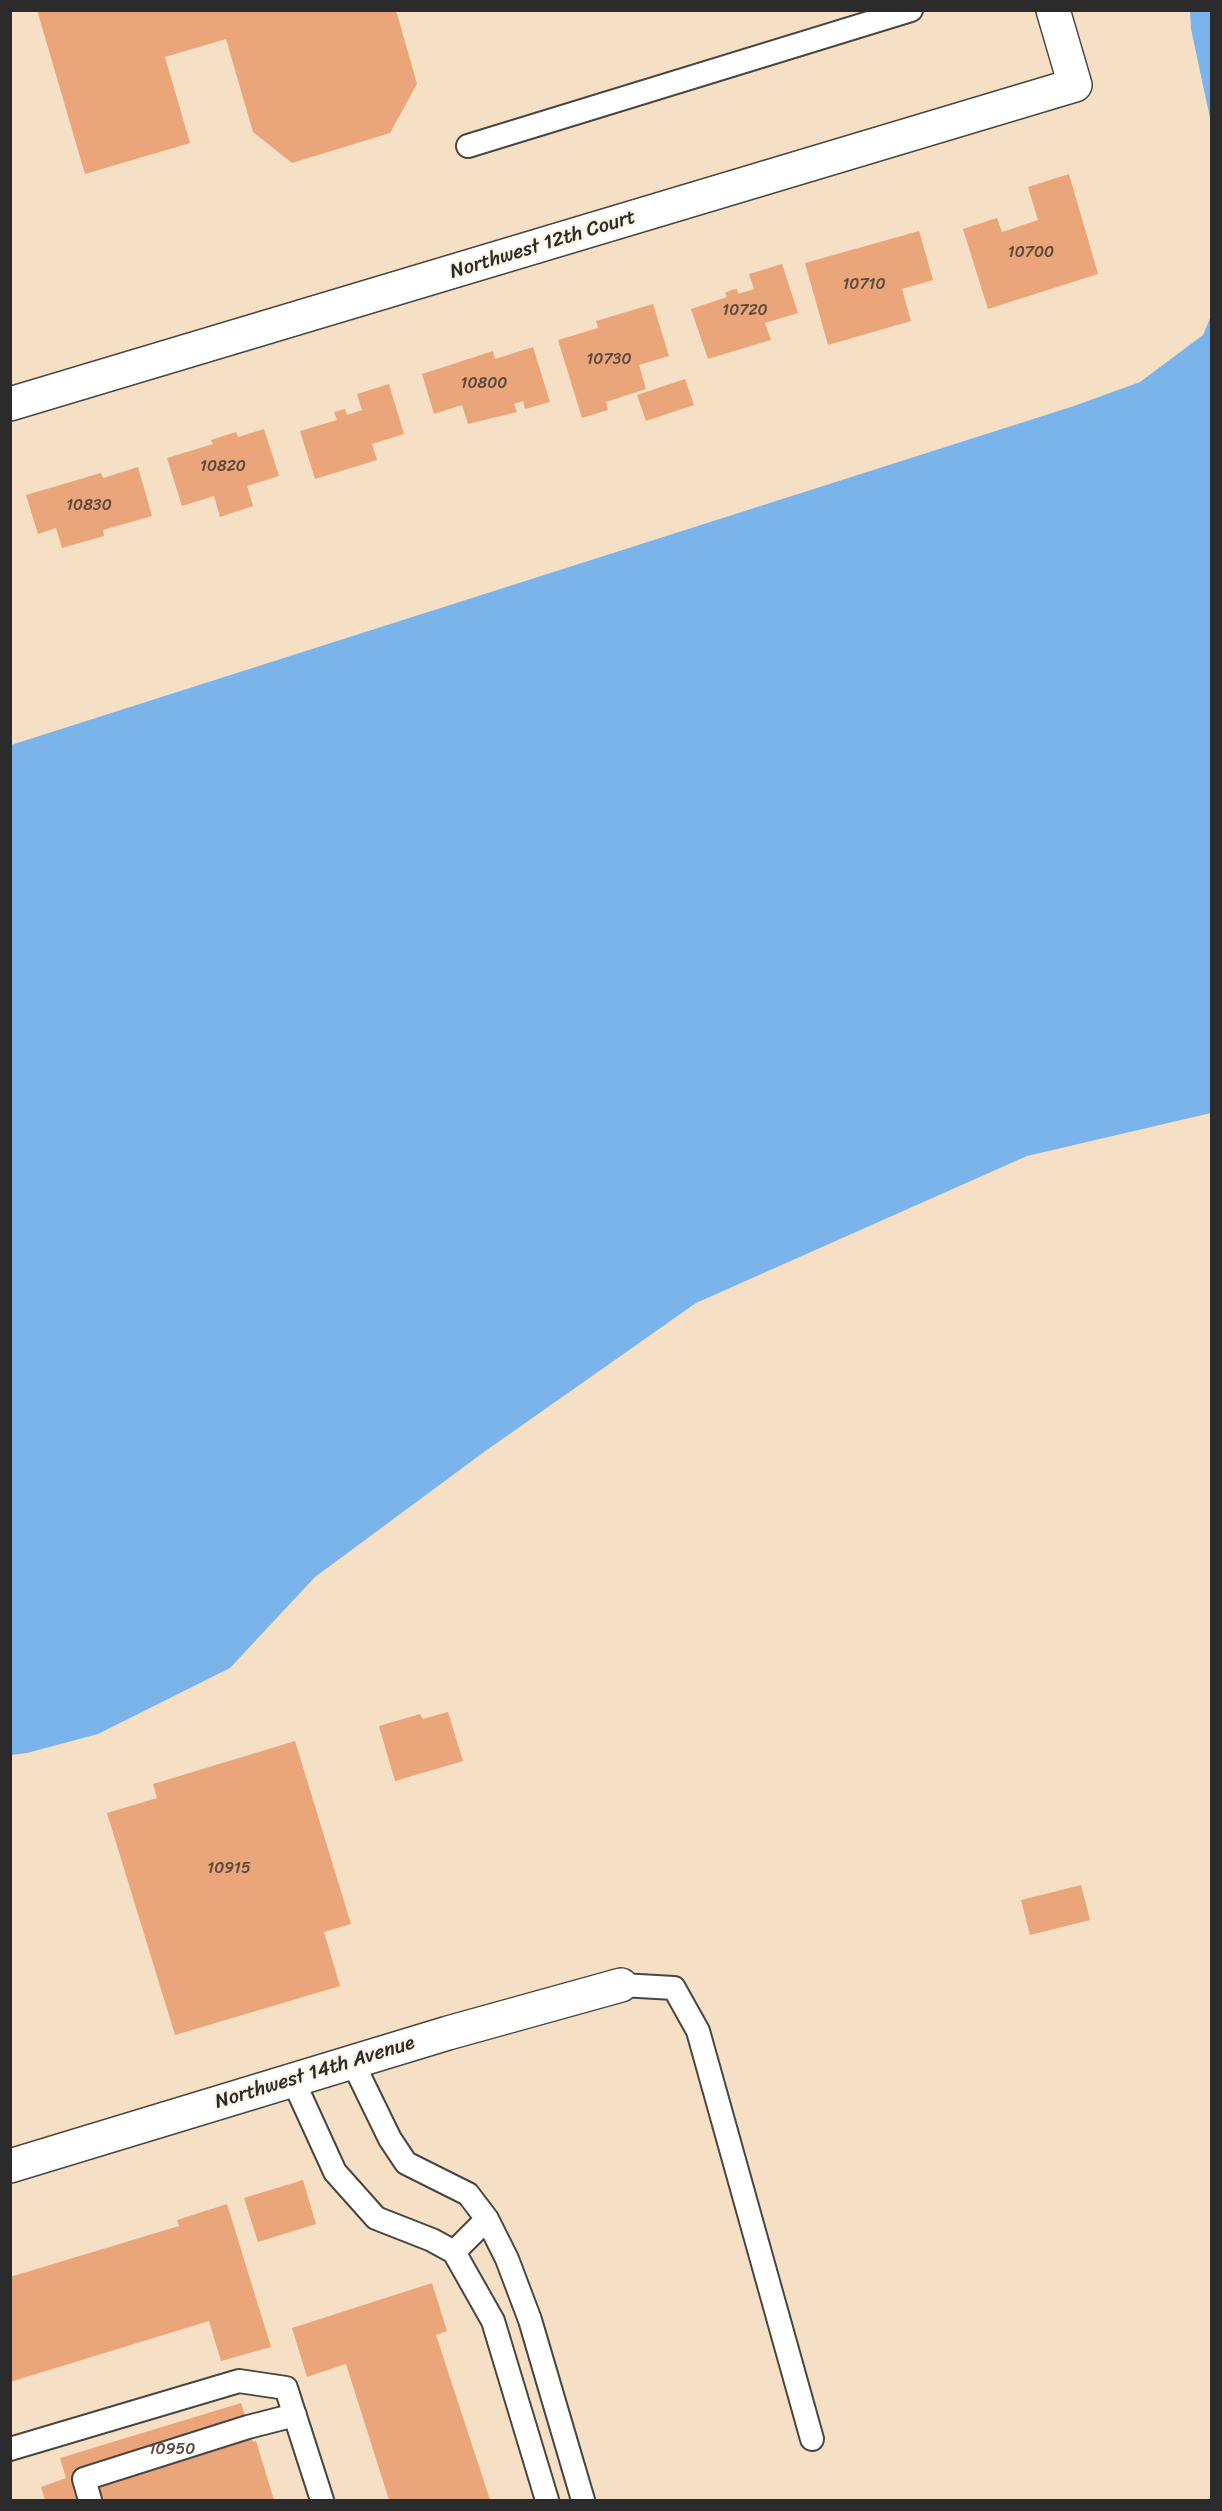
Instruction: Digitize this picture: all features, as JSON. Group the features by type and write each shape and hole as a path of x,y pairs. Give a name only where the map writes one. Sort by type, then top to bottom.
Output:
{"street":[{"name":"Northwest 12th Court","path":"10,404 1075,85 1053,10"},
{"name":"Northwest 14th Avenue","path":"10,2166 352,2061 621,1985"}],"lane":[{"path":"468,146 911,10"},
{"path":"621,1985 674,1988 698,2031 812,2439"},
{"path":"352,2061 390,2139 406,2163 468,2194 487,2219 507,2259 530,2320 583,2500"},
{"path":"293,2080 335,2172 376,2218 432,2240 454,2252 493,2320 547,2500"},
{"path":"454,2252 487,2219"},
{"path":"10,2449 239,2381 286,2388 322,2500"},
{"path":"90,2500 84,2479 248,2427 295,2415"}],"water":[{"path":"1190,11 1211,11 1211,123 1191,29"},
{"path":"1211,316 1211,1113 1027,1156 696,1303 484,1452 315,1577 230,1668 98,1734 27,1753 11,1755 11,745 1074,406 1140,382 1203,335"}],"building":[{"path":"37,10 396,10 417,84 390,133 292,163 253,132 226,39 165,57 190,143 85,174"},
{"path":"1069,174 1098,274 988,309 963,229 997,218 1002,232 1038,220 1028,187"},
{"path":"919,231 933,280 902,289 911,321 828,345 805,263"},
{"path":"782,264 798,313 765,323 771,340 708,359 691,309 727,297 725,293 731,290 737,289 738,294 754,289 749,274"},
{"path":"653,304 669,356 639,365 646,389 606,402 608,410 582,418 558,340 598,328 596,321"},
{"path":"533,347 550,402 525,409 523,401 514,404 517,412 468,424 462,405 434,414 422,374 493,351 495,359"},
{"path":"685,379 694,405 646,421 637,395"},
{"path":"389,384 404,434 372,444 377,460 315,479 300,431 337,420 334,412 345,409 347,415 362,410 357,394"},
{"path":"264,429 279,476 247,486 253,506 220,517 214,496 182,506 167,458 213,444 211,440 236,432 238,437"},
{"path":"138,467 152,516 103,530 104,536 62,548 56,528 38,534 26,495 101,473 103,478"},
{"path":"448,1712 463,1761 395,1781 379,1726 420,1714 423,1719"},
{"path":"295,1741 351,1924 324,1932 340,1986 175,2035 107,1813 157,1798 153,1784"},
{"path":"1081,1885 1090,1920 1030,1935 1021,1900"},
{"path":"303,2180 316,2224 258,2242 244,2198"},
{"path":"227,2204 271,2347 221,2361 209,2321 10,2382 10,2277 179,2226 177,2220"},
{"path":"432,2283 447,2331 436,2335 490,2500 389,2500 346,2364 307,2377 292,2328"},
{"path":"241,2403 253,2442 256,2441 274,2500 45,2500 41,2487 66,2478 60,2458"}]}
